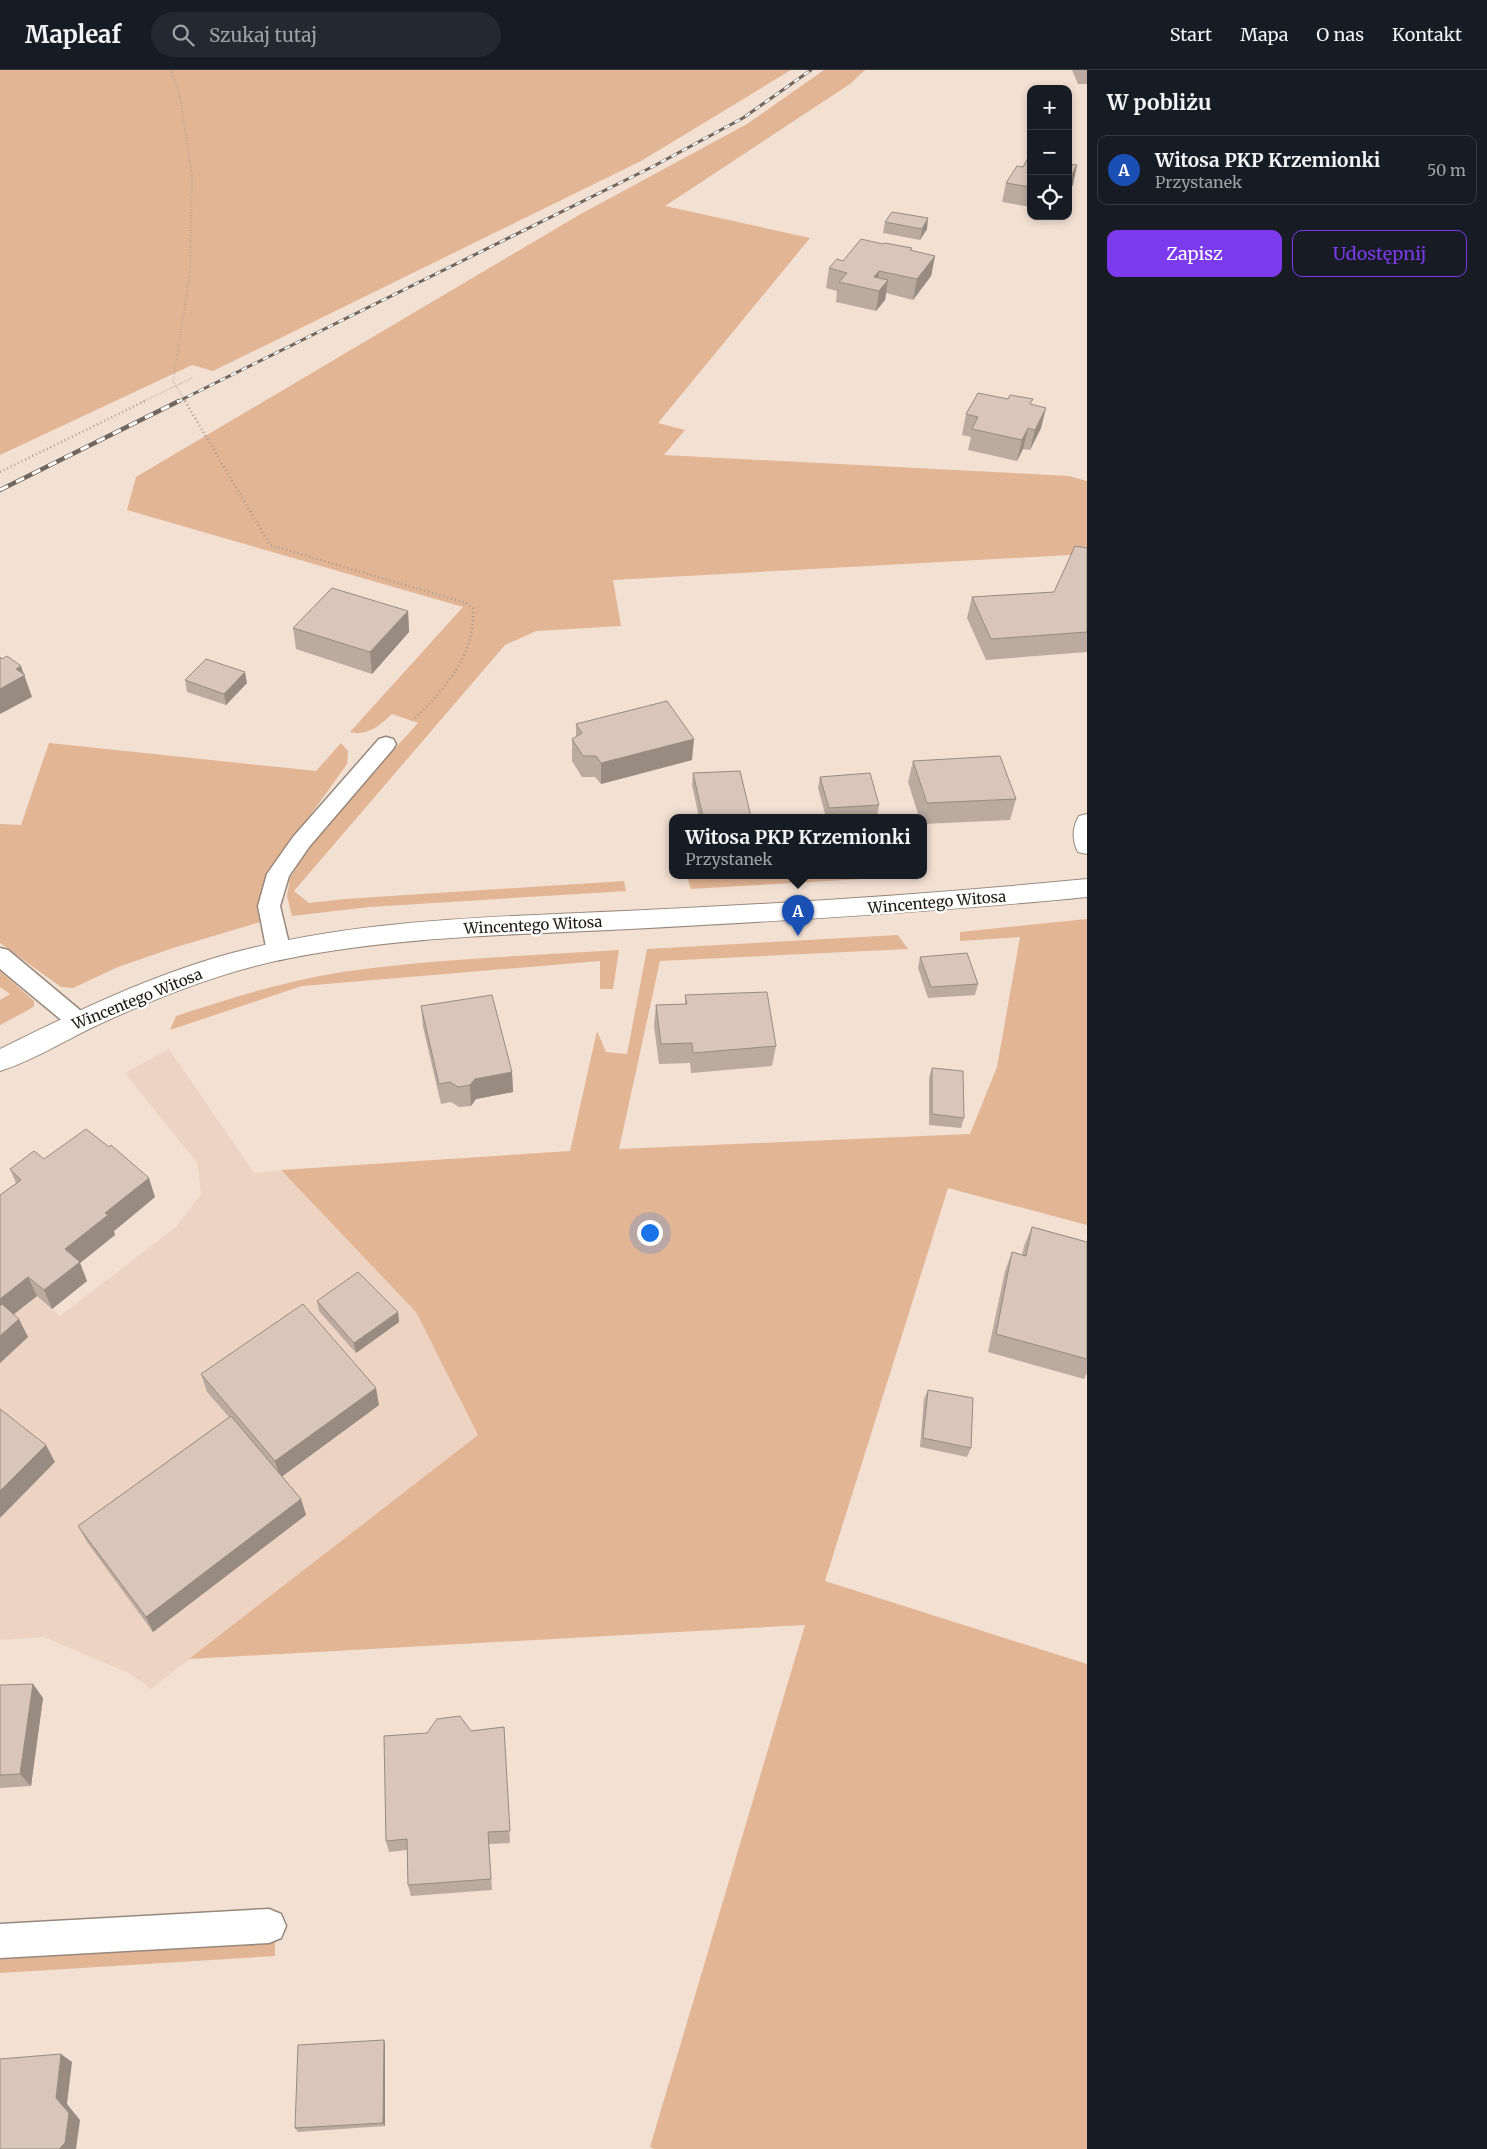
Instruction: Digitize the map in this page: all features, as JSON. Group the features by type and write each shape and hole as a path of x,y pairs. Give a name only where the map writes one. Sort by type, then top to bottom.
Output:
{"street":[{"path":"1087,822 1085,831 1087,846"},
{"name":"Wincentego Witosa","path":"0,1061 79,1022 190,977 279,952 366,938 483,927 866,907 1087,888"}],"lane":[{"path":"279,952 269,906 278,874 300,842 386,744"},
{"path":"0,956 79,1022"},
{"path":"0,1941 269,1926"}],"path":[{"path":"171,70 180,96 192,176 190,274 173,381 270,545 466,603 473,608 475,621 466,651 451,680 436,699 386,744"},
{"path":"0,472 192,378"}],"shaded area":[{"path":"0,70 791,70 641,161 213,371 192,365 0,455"},
{"path":"824,70 865,70 850,84 665,206 810,238 658,423 685,430 664,455 1069,476 1087,481 1087,554 613,580 621,626 536,631 505,645 294,891 309,903 624,881 626,891 369,907 292,916 287,896 290,878 302,858 329,821 418,723 392,714 373,729 363,733 350,732 463,607 127,510 136,477 579,215 747,124"},
{"path":"49,743 316,771 341,743 348,751 347,764 266,877 260,895 264,921 173,948 118,967 73,988 61,987 0,943 0,824 21,825"},
{"path":"688,879 862,879 691,889"},
{"path":"1087,919 1087,1225 948,1188 825,1581 1087,1664 1087,2149 655,2149 650,2147 805,1625 189,1659 478,1435 416,1312 281,1170 570,1151 597,1031 606,1052 627,1054 647,949 898,935 908,949 660,961 619,1149 970,1134 997,1067 1020,937 960,941 960,932"},
{"path":"619,950 613,989 600,989 600,961 302,986 170,1030 176,1016 258,991 342,972 445,961"},
{"path":"0,971 34,1001 34,1006 0,1025 0,1000 10,994 0,987"},
{"path":"169,1049 254,1173 281,1170 416,1312 478,1435 151,1689 131,1674 44,1637 0,1640 0,1325 37,1296 60,1316 176,1227 201,1194 198,1164 125,1073"},
{"path":"275,1941 275,1956 0,1973 0,1957"}],"building":[{"path":"1027,160 1027,186 1006,183 1017,166 1023,167"},
{"path":"1072,164 1077,165 1072,174"},
{"path":"892,212 928,218 922,229 885,222"},
{"path":"861,239 912,248 910,250 935,256 917,279 879,271 874,277 888,280 879,291 839,282 847,273 829,268 837,259 843,261"},
{"path":"978,393 1008,399 1010,395 1033,399 1030,404 1046,408 1035,430 1028,428 1022,440 972,429 978,417 966,414"},
{"path":"1075,546 1087,548 1087,632 991,639 972,597 1054,592"},
{"path":"332,588 408,611 370,652 293,628"},
{"path":"7,656 21,666 16,669 25,675 0,689 0,657 2,659"},
{"path":"206,659 245,672 224,694 185,680"},
{"path":"667,701 694,739 601,763 596,756 583,756 572,739 582,733 576,724"},
{"path":"1000,756 1016,799 927,803 913,761"},
{"path":"740,771 750,814 702,814 693,773"},
{"path":"870,773 879,805 829,808 820,777"},
{"path":"967,953 978,984 931,987 920,957"},
{"path":"767,992 776,1046 693,1053 692,1043 661,1044 656,1005 687,1004 685,995"},
{"path":"492,995 512,1072 475,1079 470,1085 458,1087 450,1082 439,1084 421,1006"},
{"path":"932,1068 963,1071 964,1118 932,1114"},
{"path":"86,1129 109,1147 111,1145 149,1178 105,1213 108,1215 65,1249 80,1262 44,1290 28,1277 0,1299 0,1195 21,1180 10,1169 34,1151 44,1159"},
{"path":"1032,1227 1087,1242 1087,1359 996,1334 1012,1252 1026,1256"},
{"path":"358,1272 398,1312 354,1343 317,1301"},
{"path":"2,1304 19,1319 0,1336 0,1306"},
{"path":"303,1304 376,1388 275,1461 201,1374"},
{"path":"928,1390 973,1398 971,1448 923,1438"},
{"path":"0,1409 46,1445 0,1491"},
{"path":"231,1416 301,1499 146,1617 78,1526"},
{"path":"33,1684 20,1774 0,1775 0,1685"},
{"path":"460,1716 471,1731 504,1727 510,1831 488,1832 491,1879 408,1885 407,1839 386,1841 384,1736 427,1733 437,1719"},
{"path":"384,2040 383,2123 295,2128 298,2045"},
{"path":"61,2054 56,2098 69,2113 65,2143 59,2149 0,2149 0,2059"}],"railway":[{"path":"177,402 652,167 743,118 811,70"},
{"path":"0,490 179,401"}],"place":[{"name":"Witosa PKP Krzemionki","path":"798,936"}]}
